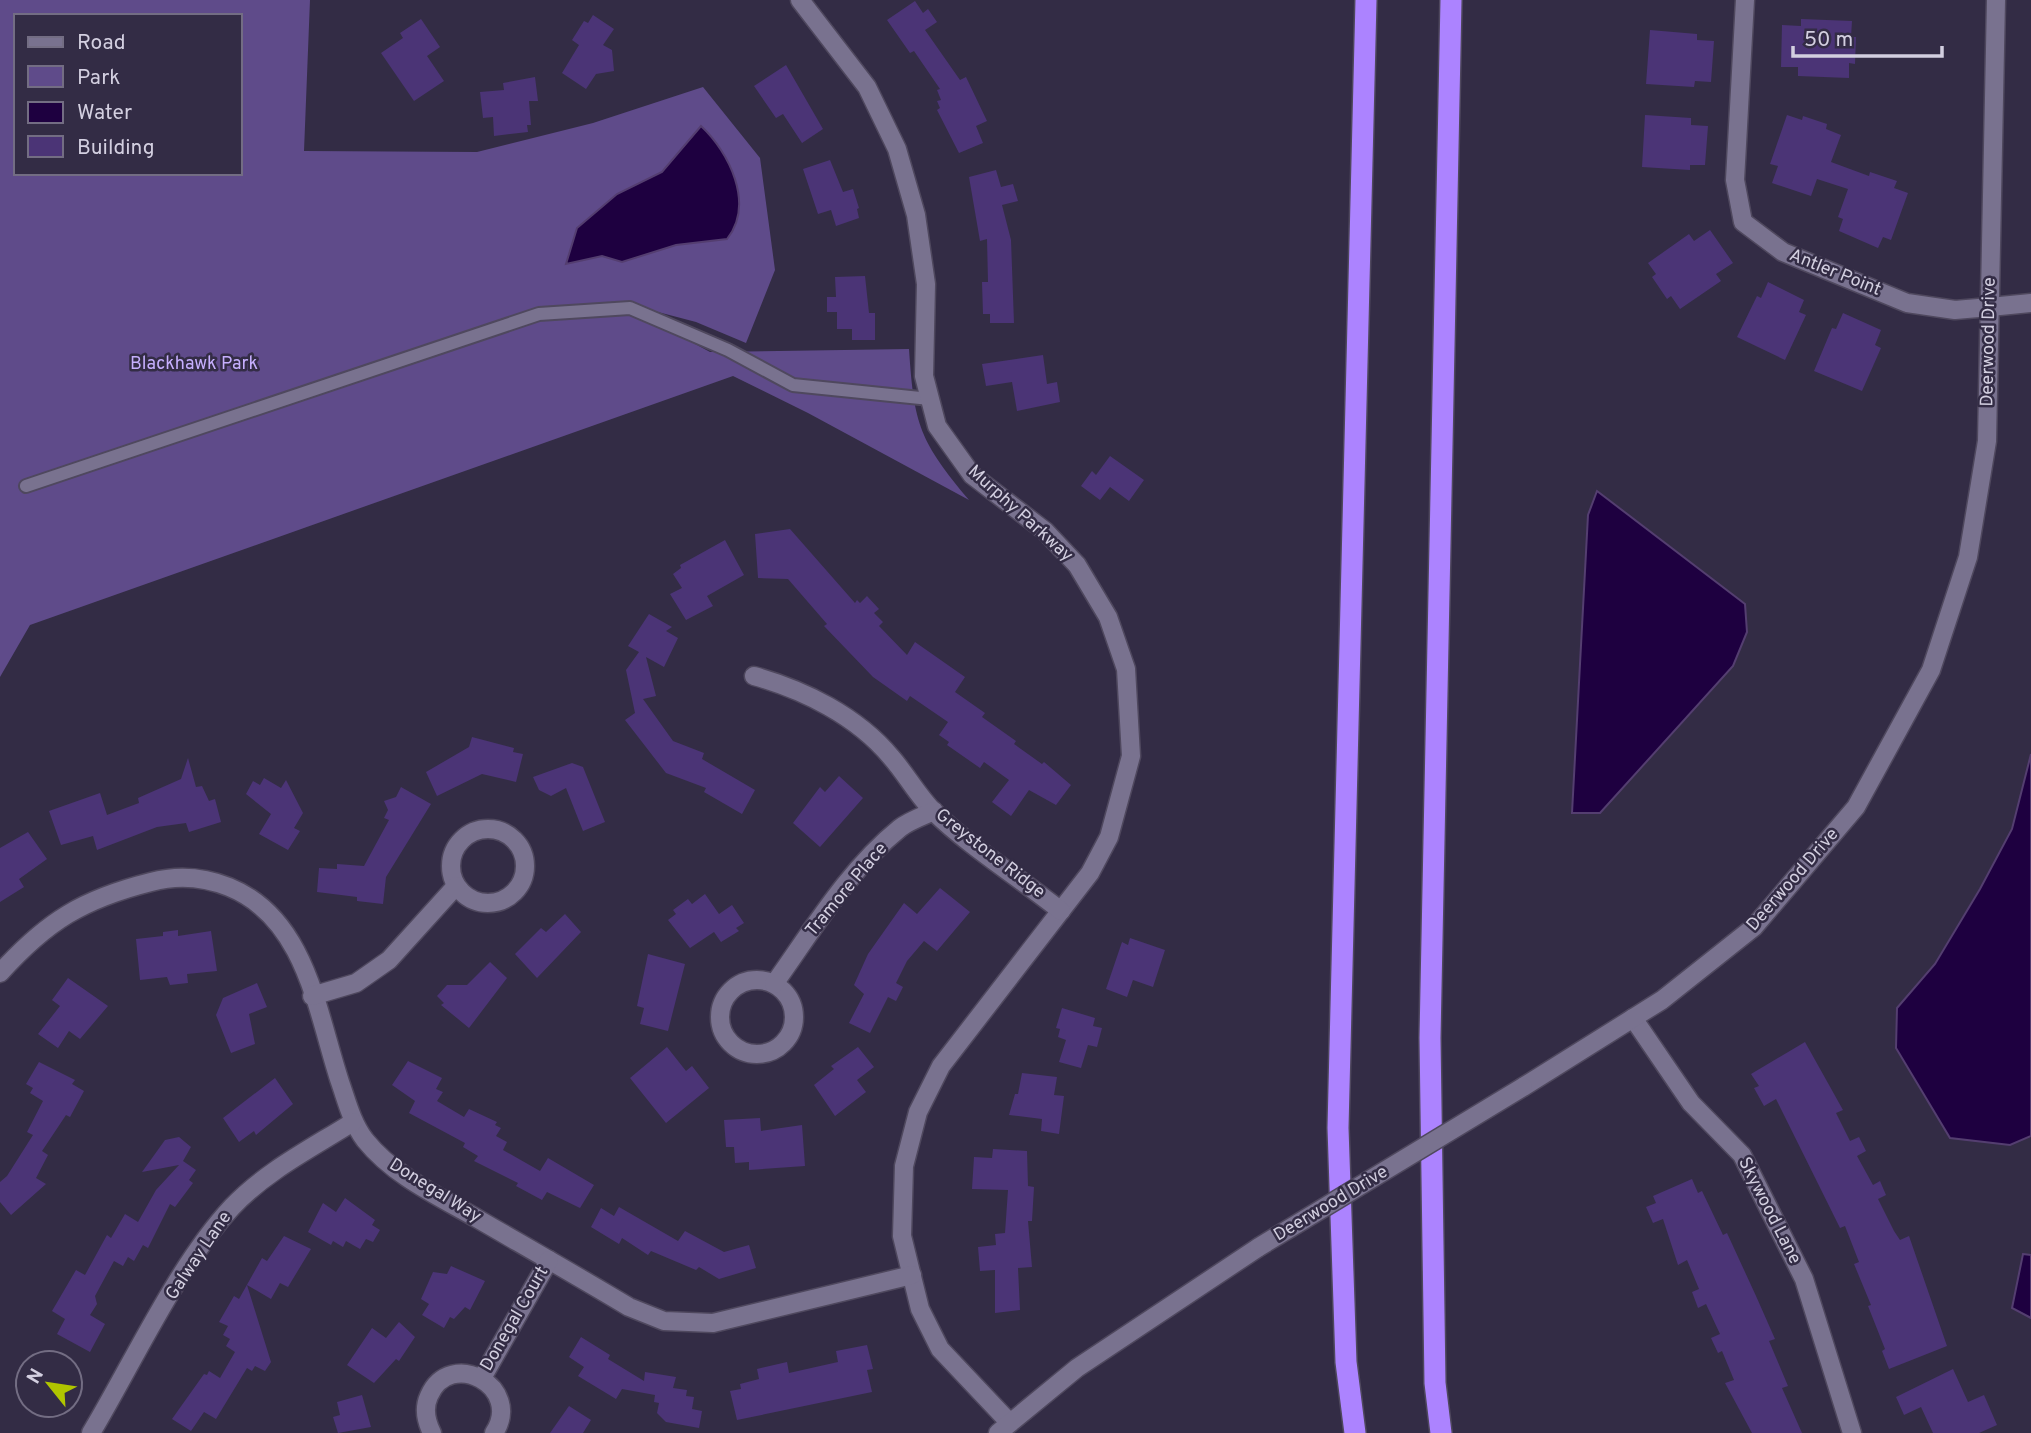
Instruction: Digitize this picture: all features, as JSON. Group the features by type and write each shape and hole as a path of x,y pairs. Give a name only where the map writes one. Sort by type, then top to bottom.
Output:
{"highway":[{"path":"1355,1433 1346,1362 1338,1128 1366,0"},
{"path":"1441,1433 1435,1383 1430,1038 1451,0"}],"street":[{"name":"Murphy Parkway","path":"800,0 867,87 897,149 916,215 926,284 924,376 937,426 972,475 1045,531 1077,565 1108,617 1126,669 1131,757 1109,836 1090,873 941,1066 918,1112 904,1166 902,1236 920,1309 940,1349 1003,1427"},
{"name":"Antler Point","path":"1745,0 1735,180 1742,222 1783,252 1908,303 1955,310 2031,303"},
{"name":"Deerwood Drive","path":"1003,1427 1077,1368 1259,1247 1662,1000 1754,927 1856,807 1931,670 1968,557 1987,441 1996,0"},
{"name":"Greystone Ridge","path":"754,676 790,686 837,711 865,731 890,754 934,811 1061,911"},
{"name":"Tramore Place","path":"774,984 825,912 864,865 901,827 934,811"},
{"path":"493,829 514,839 521,849 525,871 516,892 507,899 496,903 473,901 456,886 450,863 460,841 470,834 493,829"},
{"name":"Donegal Way","path":"0,973 45,927 92,900 160,879 197,878 234,889 275,918 296,948 353,1122 365,1140 397,1171 640,1312 664,1321 688,1324 724,1321 912,1275"},
{"path":"312,996 356,983 389,960 456,886"},
{"path":"752,980 774,984 790,1001 793,1025 789,1037 780,1046 758,1055 735,1048 721,1029 720,1008 725,997 732,989 752,980"},
{"name":"Skywood Lane","path":"1633,1018 1690,1102 1742,1155 1804,1279 1852,1433"},
{"name":"Galway Lane","path":"92,1433 190,1263 232,1206 273,1172 353,1122"},
{"name":"Donegal Court","path":"482,1378 549,1260"},
{"name":"Donegal Court","path":"432,1433 425,1412 431,1390 449,1376 471,1374 482,1378 497,1394 501,1404 501,1416 494,1433"}],"lane":[{"path":"26,486 539,314 630,308 728,350 793,385 930,399"}],"green space":[{"name":"Blackhawk Park","path":"0,0 310,0 304,151 477,152 593,123 703,87 760,158 775,270 746,343 696,322 616,301 710,352 909,349 914,397 922,431 940,462 969,500 808,413 733,376 30,625 0,677"}],"water":[{"path":"701,126 721,150 735,179 739,210 727,239 676,245 622,262 602,256 566,264 577,228 617,194 662,172"},
{"path":"1597,491 1745,604 1747,632 1733,666 1600,813 1572,813 1588,515"},
{"path":"2031,754 2031,1136 2010,1145 1950,1138 1896,1048 1897,1008 1935,964 2012,829"},
{"path":"2023,1254 2031,1255 2031,1318 2012,1308"}],"building":[{"path":"915,1 923,13 928,9 937,22 925,30 960,80 966,77 987,121 976,126 983,143 959,153 937,110 940,108 937,101 941,100 937,90 940,89 914,51 910,53 887,20"},
{"path":"593,15 614,29 603,45 612,50 614,71 596,74 586,89 562,73 579,45 572,40 584,21 588,23"},
{"path":"421,19 440,47 427,56 444,81 414,101 381,53 403,38 400,33"},
{"path":"1801,19 1852,21 1851,37 1856,37 1855,64 1849,63 1849,78 1798,76 1798,67 1781,67 1782,25 1801,26"},
{"path":"1650,30 1697,34 1697,40 1714,41 1711,82 1695,81 1694,87 1646,84"},
{"path":"786,65 823,129 802,143 783,114 776,118 754,86"},
{"path":"535,77 538,101 529,101 531,125 527,125 528,132 494,136 493,117 483,118 480,92 504,90 503,83"},
{"path":"1645,115 1691,118 1691,125 1708,126 1705,165 1690,165 1690,170 1642,167"},
{"path":"1787,115 1802,120 1803,116 1827,124 1826,129 1841,135 1831,162 1869,176 1870,172 1897,181 1894,188 1908,193 1891,240 1883,237 1878,248 1839,231 1843,219 1838,217 1848,189 1817,179 1811,196 1772,183 1778,166 1770,164"},
{"path":"830,160 843,192 853,189 859,208 859,218 836,226 831,210 818,214 803,169"},
{"path":"996,170 1001,187 1013,184 1018,201 1002,205 1011,240 1014,323 990,323 990,314 983,314 982,282 988,282 987,239 980,241 969,177"},
{"path":"1710,230 1733,263 1716,274 1721,281 1680,309 1671,296 1667,299 1652,277 1656,274 1648,263 1689,234 1694,241"},
{"path":"865,276 869,313 875,313 875,340 852,340 852,329 837,329 837,312 827,312 827,297 836,297 835,277"},
{"path":"1768,282 1804,300 1799,312 1806,315 1785,360 1737,337 1757,296 1761,298"},
{"path":"1843,313 1881,330 1875,345 1881,348 1862,391 1814,371 1832,328 1836,329"},
{"path":"1043,355 1047,384 1057,382 1060,402 1017,411 1012,382 986,386 982,364"},
{"path":"1110,456 1144,480 1129,501 1110,487 1100,500 1081,486 1092,471 1096,475"},
{"path":"790,529 855,603 857,600 860,603 867,596 879,609 874,613 883,622 879,626 907,655 915,642 965,677 955,692 985,713 982,717 1016,741 1014,744 1042,764 1044,762 1071,785 1056,805 1029,790 1011,816 992,802 1009,780 984,762 980,768 947,745 949,742 939,735 948,722 910,696 907,701 873,677 824,626 827,624 788,579 758,578 755,534"},
{"path":"725,540 744,575 707,596 713,606 686,620 670,594 682,588 673,574 681,568 680,565"},
{"path":"649,614 672,627 666,631 678,638 664,667 646,657 656,696 643,699 673,741 704,753 702,759 755,790 742,814 704,792 706,788 666,773 625,720 635,713 626,670 639,652 628,646"},
{"path":"472,737 514,748 513,752 523,754 516,782 482,774 437,796 426,772 469,747"},
{"path":"188,758 196,787 202,786 209,801 215,799 221,822 189,832 186,823 157,827 97,850 93,836 61,845 49,811 100,793 107,815 139,803 138,798 181,779"},
{"path":"572,763 583,767 605,822 583,831 566,788 551,796 539,790 533,777"},
{"path":"839,776 863,798 820,847 793,823 820,787 825,792"},
{"path":"264,778 281,788 286,780 303,813 294,828 300,831 288,850 259,834 271,814 246,794 253,781 260,785"},
{"path":"401,787 431,804 386,877 383,904 357,901 357,897 317,892 319,868 337,869 337,864 364,866 389,820 384,818 388,810 384,801 396,797"},
{"path":"28,832 47,859 19,879 24,887 0,902 0,848"},
{"path":"940,888 970,912 937,951 924,941 907,961 896,983 903,987 896,1001 888,997 870,1033 849,1023 864,994 854,985 868,954 904,903 917,914"},
{"path":"705,894 719,914 732,905 744,923 736,928 739,931 721,942 714,932 690,948 668,920 676,914 673,910 688,899 692,904"},
{"path":"565,914 581,932 537,978 515,954 541,928 546,932"},
{"path":"178,930 178,936 211,931 217,971 187,974 188,983 170,985 167,977 140,980 136,939 163,936 163,932"},
{"path":"1130,938 1165,950 1153,987 1133,980 1127,997 1106,989 1122,942 1128,945"},
{"path":"648,954 685,964 668,1031 640,1024 644,1008 637,1006"},
{"path":"490,962 507,978 469,1028 441,1005 444,1003 437,996 447,985 467,985"},
{"path":"68,978 108,1006 80,1039 69,1031 58,1048 38,1034 60,1006 52,1000"},
{"path":"257,983 267,1007 249,1014 255,1044 231,1053 216,1015 223,998"},
{"path":"1062,1008 1095,1018 1093,1026 1102,1028 1097,1047 1088,1045 1081,1068 1059,1062 1066,1040 1058,1037 1060,1029 1056,1028"},
{"path":"1805,1042 1843,1110 1836,1113 1850,1141 1859,1137 1866,1151 1857,1156 1873,1185 1880,1181 1886,1195 1878,1199 1894,1231 1900,1240 1909,1236 1947,1346 1889,1369 1882,1351 1885,1349 1868,1306 1871,1305 1854,1264 1859,1262 1845,1226 1840,1228 1776,1099 1764,1106 1754,1088 1759,1086 1751,1074"},
{"path":"667,1047 686,1071 692,1066 709,1088 666,1123 630,1078"},
{"path":"858,1047 874,1067 857,1080 866,1092 835,1116 814,1085 834,1069 831,1066"},
{"path":"408,1061 442,1078 436,1089 443,1092 437,1101 464,1117 469,1109 497,1122 495,1125 501,1128 496,1136 507,1142 503,1150 540,1171 548,1158 594,1185 580,1208 547,1192 542,1200 516,1186 518,1183 474,1161 478,1156 463,1147 465,1143 409,1113 415,1101 392,1085"},
{"path":"39,1062 75,1080 72,1084 84,1091 70,1117 66,1115 42,1151 48,1155 36,1178 46,1184 11,1215 0,1202 0,1182 7,1176 33,1135 27,1132 43,1101 30,1093 33,1088 26,1084"},
{"path":"1022,1073 1057,1077 1054,1095 1064,1096 1059,1134 1041,1131 1042,1119 1009,1115 1015,1094 1018,1094"},
{"path":"275,1078 293,1104 256,1135 254,1131 239,1142 223,1118"},
{"path":"760,1118 761,1131 802,1125 805,1166 749,1170 749,1162 735,1163 734,1147 726,1147 724,1120"},
{"path":"179,1137 191,1147 183,1161 196,1170 189,1180 193,1183 175,1207 170,1204 148,1248 143,1245 134,1261 128,1257 123,1266 114,1261 95,1296 97,1304 90,1315 105,1324 90,1352 57,1334 65,1319 52,1311 76,1270 85,1275 107,1235 111,1238 125,1214 138,1222 156,1190 179,1165 142,1172 165,1140"},
{"path":"993,1149 1027,1151 1028,1186 1034,1187 1032,1221 1028,1221 1032,1267 1018,1268 1020,1310 995,1313 995,1270 980,1271 978,1247 996,1245 995,1234 1005,1233 1008,1190 972,1189 974,1157 992,1158"},
{"path":"1692,1179 1698,1193 1702,1191 1723,1235 1727,1233 1775,1339 1769,1341 1788,1386 1782,1388 1802,1433 1752,1433 1725,1383 1734,1380 1722,1351 1718,1353 1711,1338 1720,1334 1706,1304 1698,1308 1692,1292 1699,1289 1687,1260 1678,1265 1663,1219 1653,1223 1646,1207 1656,1203 1653,1196"},
{"path":"345,1198 375,1220 372,1225 380,1230 373,1242 366,1239 360,1249 346,1241 343,1247 333,1241 331,1245 308,1232 323,1203 336,1212"},
{"path":"619,1207 678,1241 685,1231 724,1252 749,1245 756,1268 719,1279 699,1267 696,1270 651,1251 648,1255 622,1238 619,1244 591,1227 601,1208 614,1216"},
{"path":"284,1236 311,1249 288,1287 280,1283 271,1299 247,1285 271,1362 265,1371 255,1366 252,1371 247,1368 216,1419 204,1412 191,1431 172,1419 204,1374 207,1375 209,1371 220,1378 235,1352 226,1346 230,1339 223,1335 228,1326 219,1322 234,1296 239,1299 262,1258 267,1261"},
{"path":"451,1266 485,1281 470,1310 465,1307 454,1319 450,1317 444,1328 422,1315 429,1304 421,1299 433,1272 447,1274"},
{"path":"399,1322 415,1337 399,1361 396,1359 374,1383 347,1365 372,1328 386,1338"},
{"path":"581,1337 610,1355 608,1359 644,1381 645,1372 676,1377 673,1388 687,1390 686,1396 694,1397 692,1409 702,1411 699,1428 666,1422 657,1413 659,1403 654,1402 655,1395 622,1389 616,1399 578,1376 584,1367 569,1357"},
{"path":"867,1345 873,1369 867,1370 872,1392 737,1420 730,1391 741,1389 740,1384 759,1379 757,1369 787,1362 789,1373 838,1362 836,1351"},
{"path":"1953,1369 1968,1402 1984,1395 1997,1425 1979,1433 1933,1433 1921,1407 1904,1415 1896,1397"},
{"path":"362,1395 371,1427 338,1433 333,1417 340,1415 337,1402"},
{"path":"569,1406 591,1420 583,1433 550,1433"}]}
